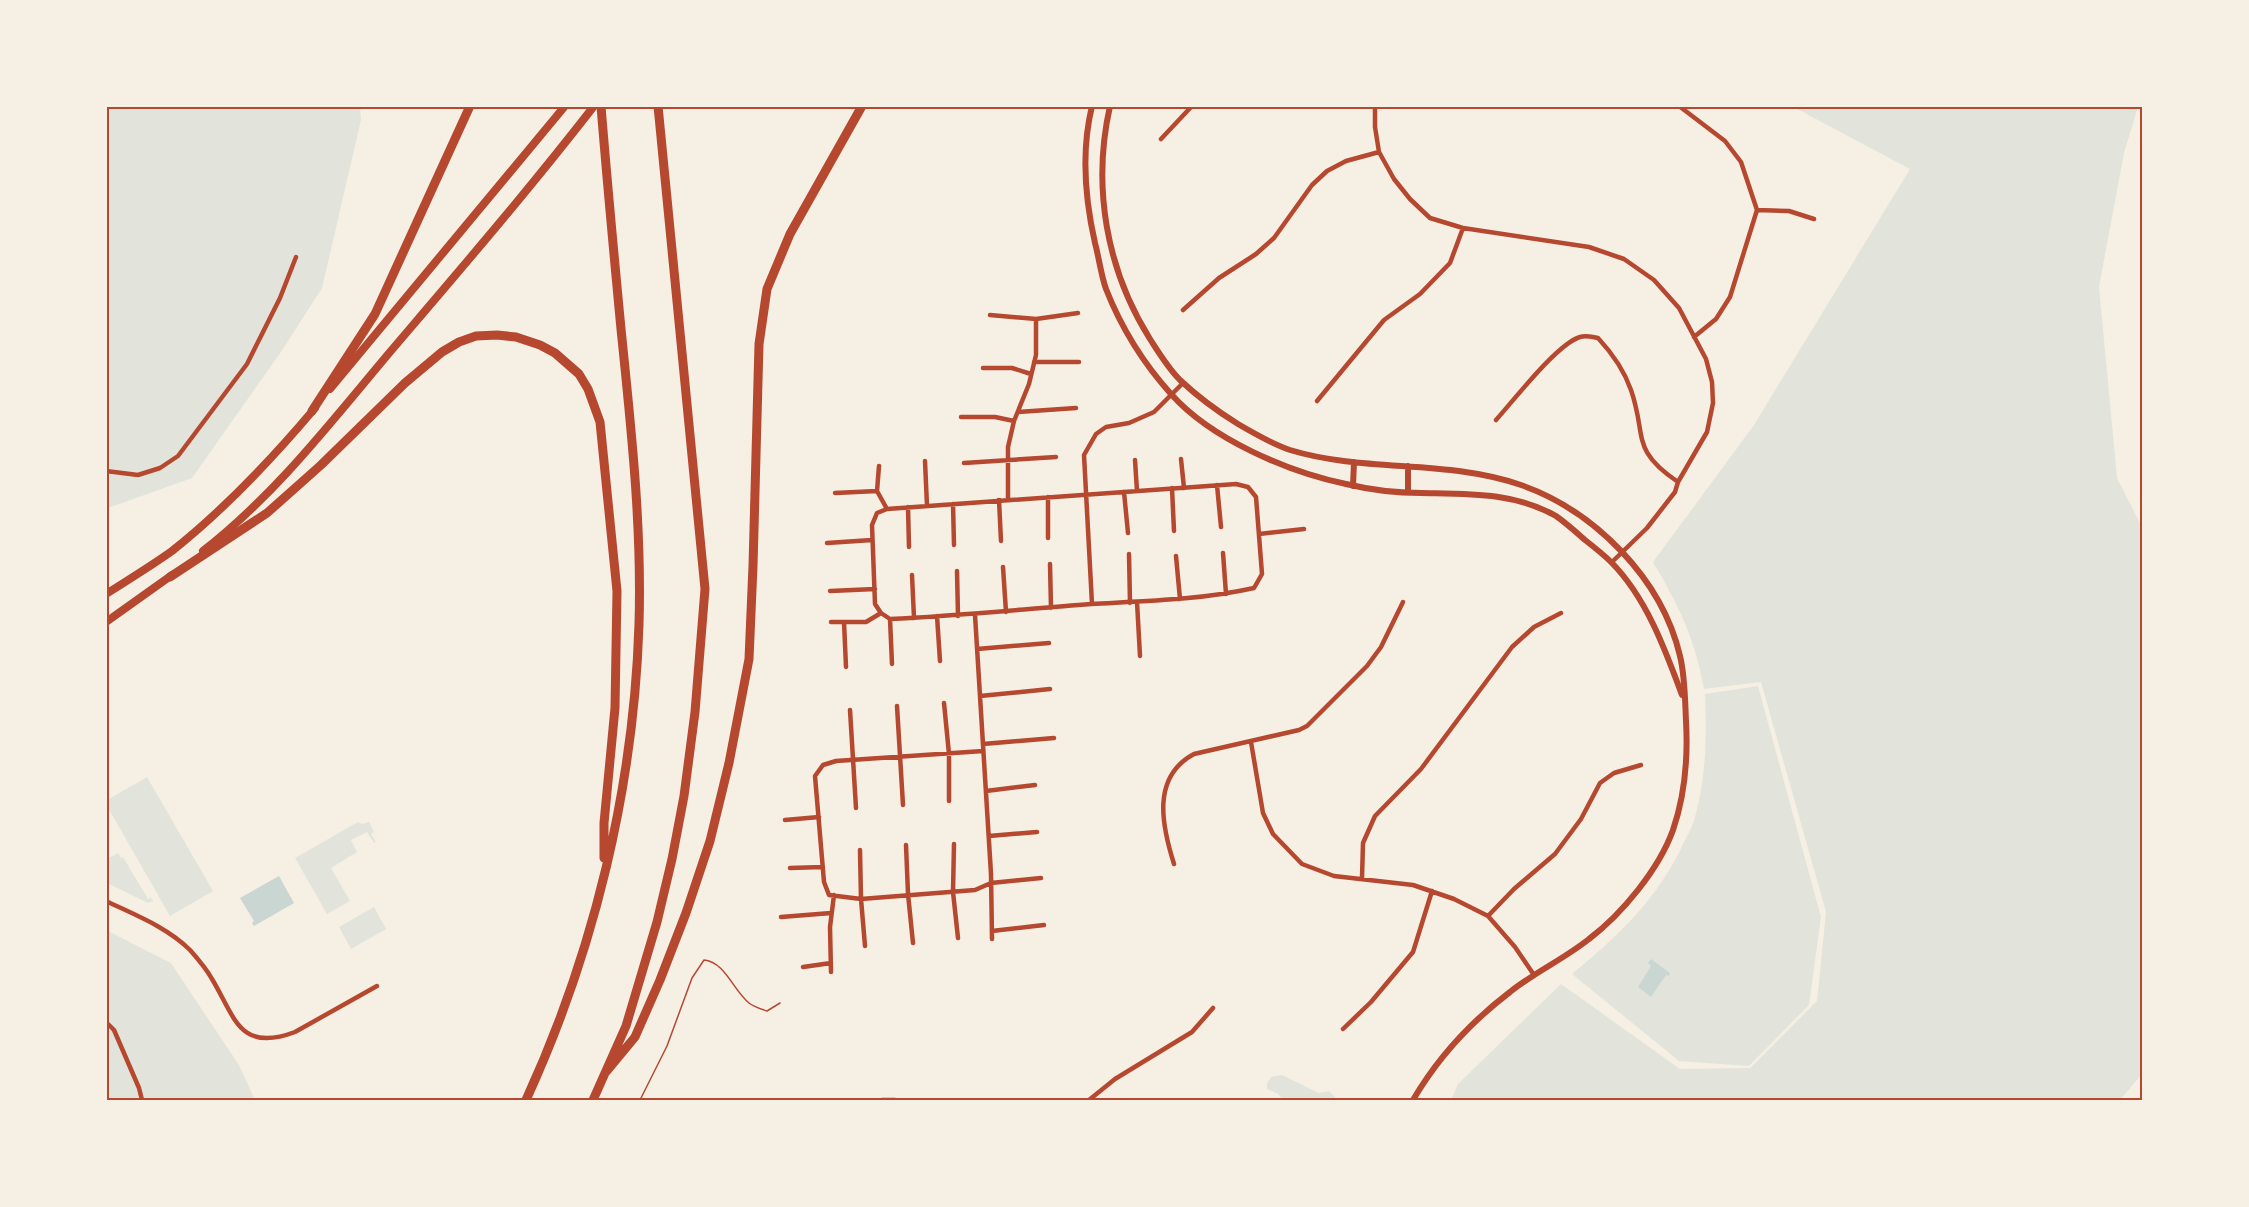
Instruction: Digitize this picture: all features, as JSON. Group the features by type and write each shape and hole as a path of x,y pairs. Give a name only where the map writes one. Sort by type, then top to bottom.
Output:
{"highway":[{"path":"312,411 375,314 470,106"},
{"path":"526,1101 577,972 604,872 630,739 639,623 638,541 630,414 601,106"},
{"path":"593,1101 626,1026 657,922 672,859 684,796 695,712 705,589 658,106"},
{"path":"606,1072 635,1036 660,980 710,841 729,763 749,659 759,344 767,289 790,234 862,106"},
{"path":"170,577 267,513 321,465 405,383 442,352 459,342 476,336 516,337 555,353 579,374 588,390 600,422 616,591 615,708 603,836 604,872"}],"main road":[{"path":"106,594 172,550 240,491 312,411 565,106"},
{"path":"106,622 170,577 248,514 307,452 540,176 594,106"}],"street":[{"path":"1092,106 1085,177 1090,223 1105,287 1136,346 1172,395 1207,425 1238,444 1287,468 1353,486 1408,492 1488,494 1517,501 1555,516 1612,562 1635,594 1654,625 1685,704"},
{"path":"1110,106 1104,151 1103,182 1104,212 1110,245 1119,277 1133,310 1164,361 1183,382 1219,412 1268,441 1290,450 1354,462 1475,473 1538,491 1590,523 1622,552 1654,595 1673,633 1681,658 1687,748 1683,792 1673,829 1660,859 1626,903 1590,939 1506,994 1458,1039 1425,1080 1413,1101"},
{"path":"1161,139 1191,106"},
{"path":"1375,106 1375,127 1380,152 1394,179 1410,199 1430,218 1463,228 1589,247 1624,259 1654,280 1679,308 1706,359 1712,382 1713,403 1707,432 1678,482 1675,492 1647,528 1612,562"},
{"path":"1678,106 1725,141 1741,162 1757,210 1730,297 1716,319 1694,337"},
{"path":"1183,310 1219,278 1256,254 1274,238 1312,185 1327,171 1346,161 1380,152"},
{"path":"1757,210 1789,211 1814,219"},
{"path":"1317,400 1384,320 1420,294 1450,263 1463,228"},
{"path":"106,471 138,476 160,468 178,456 247,364 280,298 296,257"},
{"path":"990,315 1036,319 1078,313"},
{"path":"1008,500 1008,447 1014,421 1035,362 1036,319"},
{"path":"1496,420 1557,353 1573,340 1583,336 1598,338 1620,367 1631,391 1641,442 1652,462 1678,482"},
{"path":"1035,362 1079,362"},
{"path":"983,368 1012,368 1031,374"},
{"path":"1092,604 1084,455 1096,435 1106,427 1129,423 1154,412 1183,382"},
{"path":"1018,412 1076,408"},
{"path":"961,417 995,417 1014,421"},
{"path":"964,464 1056,457"},
{"path":"1181,459 1184,488"},
{"path":"925,460 927,506"},
{"path":"1136,460 1137,491"},
{"path":"1353,486 1354,462"},
{"path":"879,466 877,491 887,509"},
{"path":"1408,466 1408,492"},
{"path":"1236,484 1248,487 1256,497 1262,574 1254,588 1226,594 1130,603 890,619 881,613 875,604 872,525 877,513 887,509 1085,493 1236,484"},
{"path":"1217,485 1221,527"},
{"path":"1172,488 1174,531"},
{"path":"835,493 877,491"},
{"path":"1124,492 1128,532"},
{"path":"1048,497 1048,538"},
{"path":"999,500 1001,541"},
{"path":"954,504 954,545"},
{"path":"908,507 909,547"},
{"path":"1259,534 1304,529"},
{"path":"827,543 872,540"},
{"path":"1222,553 1226,594"},
{"path":"1129,554 1130,603"},
{"path":"1176,556 1180,599"},
{"path":"1050,564 1051,608"},
{"path":"1003,567 1006,612"},
{"path":"957,571 958,616"},
{"path":"912,575 914,618"},
{"path":"830,591 875,589"},
{"path":"1137,602 1140,656"},
{"path":"1174,864 1164,827 1162,809 1165,792 1175,770 1194,754 1299,730 1319,717 1367,666 1381,647 1403,602"},
{"path":"831,622 866,622 881,613"},
{"path":"1362,878 1363,843 1375,816 1421,769 1512,647 1533,627 1561,613"},
{"path":"975,615 993,939"},
{"path":"937,616 940,662"},
{"path":"890,619 892,664"},
{"path":"844,622 846,667"},
{"path":"977,649 1049,643"},
{"path":"980,696 1050,689"},
{"path":"944,703 950,754 950,801"},
{"path":"897,706 903,805"},
{"path":"850,710 856,808"},
{"path":"983,744 1054,738"},
{"path":"1251,742 1263,813 1273,834 1302,864 1334,876 1413,885 1454,899 1488,916 1515,947 1533,975"},
{"path":"831,972 831,895 823,867 815,776 824,765 836,761 983,751"},
{"path":"1488,916 1514,889 1555,854 1581,819 1600,783 1614,773 1641,765"},
{"path":"986,791 1035,785"},
{"path":"785,820 819,817"},
{"path":"988,836 1037,832"},
{"path":"954,844 953,892 958,938"},
{"path":"906,845 908,894 914,943"},
{"path":"860,850 865,946"},
{"path":"790,868 823,867"},
{"path":"831,895 861,899 953,892 975,890 991,884 1041,878"},
{"path":"1343,1029 1371,1002 1413,952 1432,891"},
{"path":"106,901 170,934 188,949 213,980 232,1019 242,1030 262,1039 295,1032 376,986"},
{"path":"781,917 831,913"},
{"path":"992,931 1044,925"},
{"path":"802,967 831,963"},
{"path":"1089,1101 1115,1079 1192,1032 1213,1008"},
{"path":"106,1023 114,1029 139,1088 142,1101"},
{"path":"882,1101 895,1101"}],"path":[{"path":"640,1101 667,1047 692,978 704,960 717,964 736,990 751,1005 767,1011 780,1003"}],"shaded area":[{"path":"107,107 360,107 361,120 322,288 283,349 192,478 111,507 107,507"},
{"path":"1796,107 2138,107 2124,153 2099,287 2117,478 2142,527 2142,1074 2120,1100 1451,1100 1458,1084 1561,984 1680,1069 1750,1068 1817,1001 1826,912 1761,682 1704,689 1696,654 1685,623 1653,562 1754,425 1910,169"},
{"path":"1758,686 1821,917 1809,1005 1749,1066 1679,1061 1572,974 1606,945 1650,899 1674,862 1690,830 1699,802 1704,771 1705,694"},
{"path":"147,777 213,891 170,916 107,806 107,800"},
{"path":"358,822 362,824 369,822 374,832 371,834 376,842 374,843 367,832 351,840 357,852 331,868 350,901 327,914 295,858"},
{"path":"118,853 121,858 123,857 148,899 151,898 153,901 148,903 107,883 107,859"},
{"path":"279,876 294,903 254,926 252,923 254,921 240,898"},
{"path":"374,907 386,929 351,949 339,927"},
{"path":"106,930 171,963 239,1065 255,1100 107,1100"},
{"path":"1651,959 1670,973 1669,976 1666,975 1651,997 1638,987 1651,966 1648,963"},
{"path":"1282,1075 1319,1093 1329,1091 1338,1100 1283,1100 1278,1094 1267,1089 1267,1083 1271,1077"}]}
